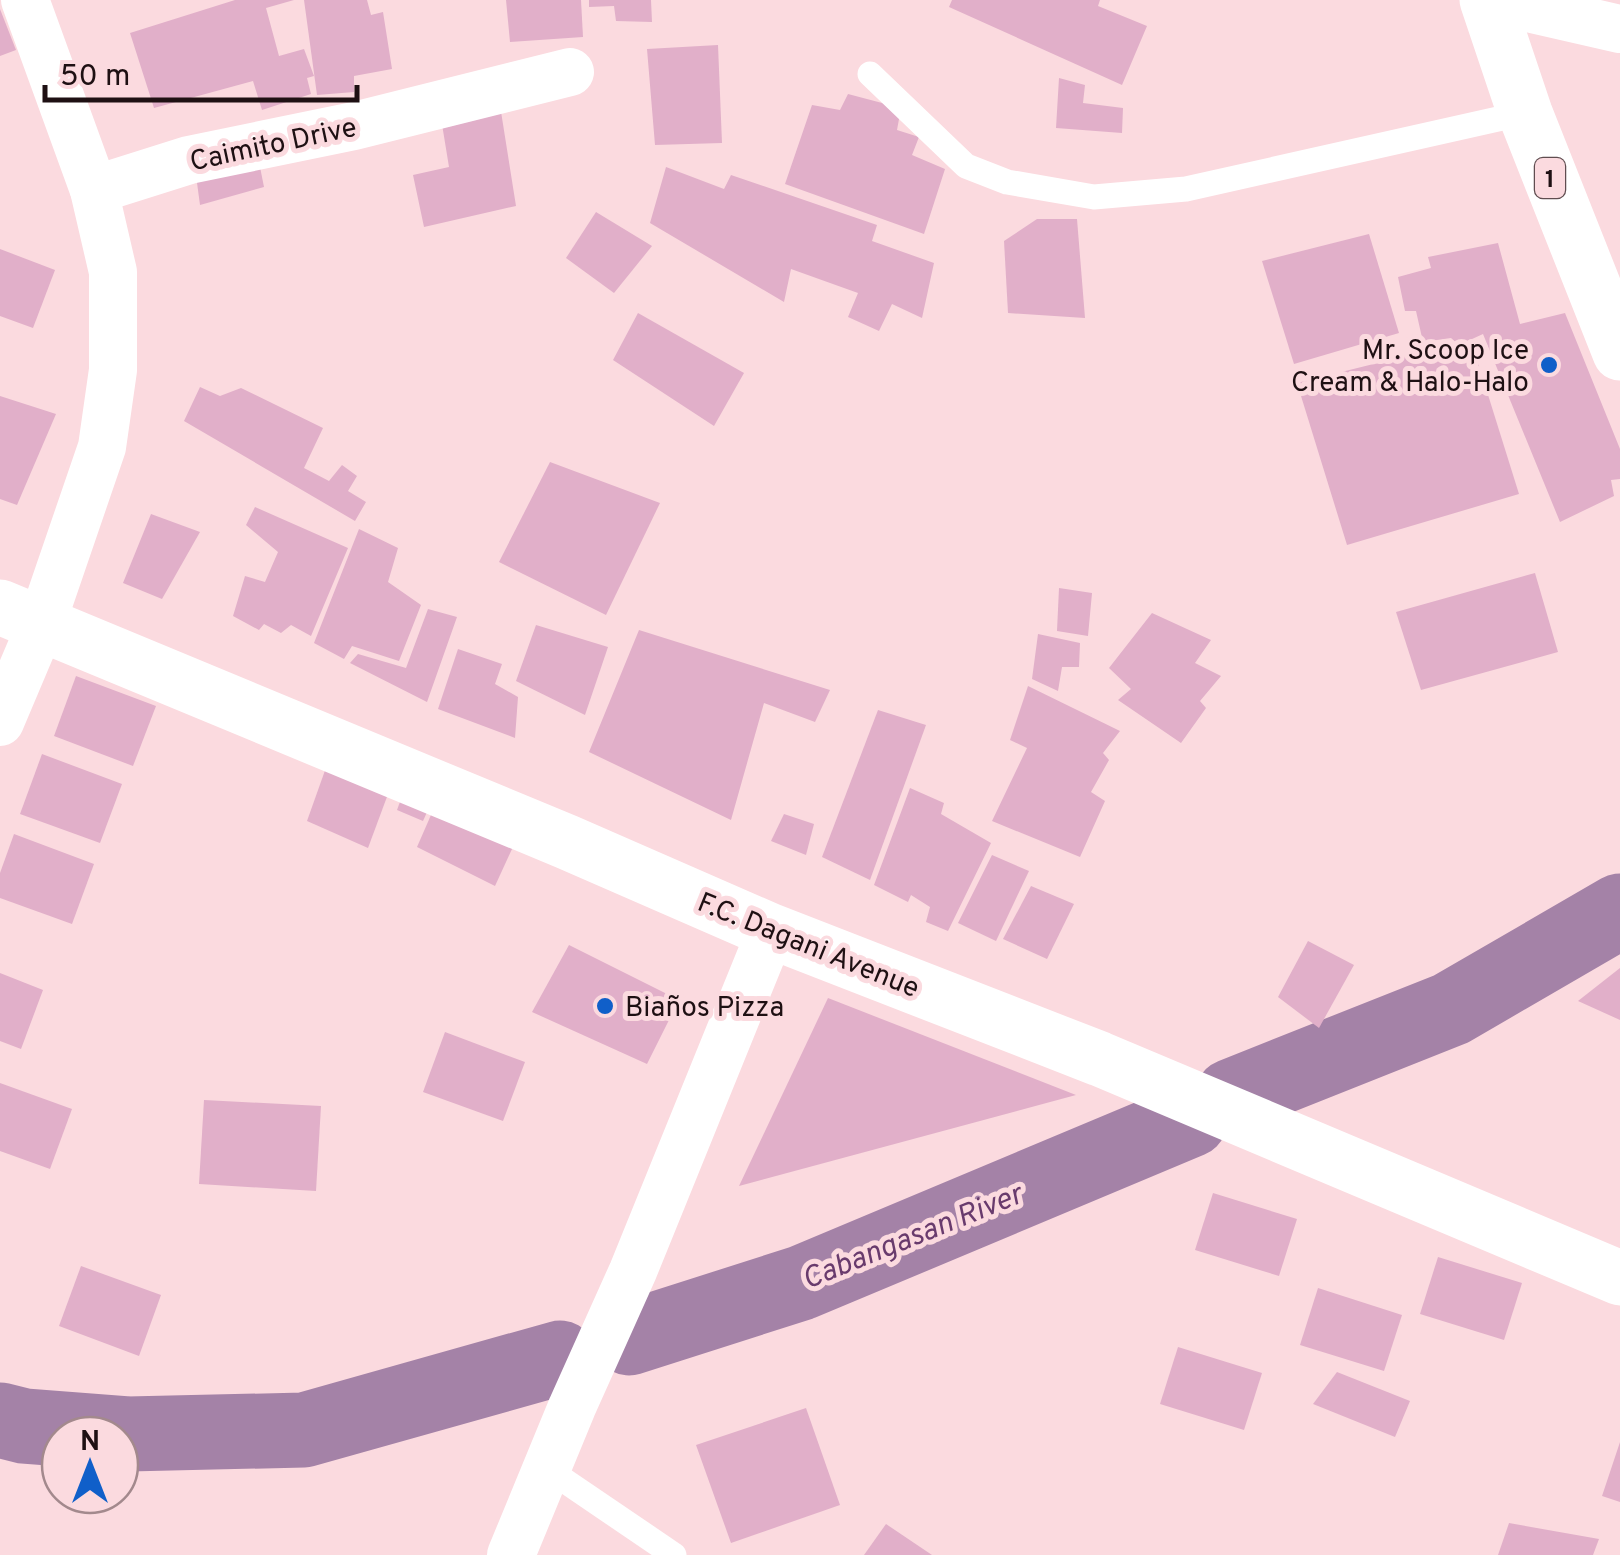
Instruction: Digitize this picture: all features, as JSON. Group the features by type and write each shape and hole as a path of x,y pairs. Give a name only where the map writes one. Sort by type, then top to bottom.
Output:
{"main road":[{"name":"1","path":"1490,0 1525,113 1620,353"},
{"name":"F.C. Dagani Avenue","path":"20,616 568,842 770,932 1100,1059 1620,1278"}],"street":[{"path":"0,722 20,616 102,447 113,370 113,272 94,190 25,0"},
{"path":"1490,0 1620,29"},
{"name":"Caimito Drive","path":"94,190 189,160 391,117 570,72"},
{"path":"510,1555 633,1271 770,932"}],"lane":[{"path":"870,74 966,166 1008,182 1094,197 1186,189 1525,113"},
{"path":"546,1468 674,1555"}],"building":[{"path":"235,0 294,0 266,8 279,56 304,49 314,76 307,78 311,94 262,110 253,81 154,108 130,33"},
{"path":"304,0 367,0 371,15 383,12 392,69 354,76 354,92 317,95"},
{"path":"506,0 581,0 583,37 510,42"},
{"path":"589,0 651,0 652,22 616,21 614,6 589,7"},
{"path":"952,0 1100,0 1098,6 1147,26 1122,85 949,7"},
{"path":"0,9 16,50 0,56"},
{"path":"718,45 722,143 655,145 647,49"},
{"path":"1059,78 1085,85 1083,103 1123,108 1122,133 1056,128"},
{"path":"848,94 901,108 897,130 919,137 912,155 945,169 924,234 785,184 812,105 840,110"},
{"path":"499,99 516,206 424,227 413,175 449,167 440,112"},
{"path":"257,152 264,187 200,205 195,168"},
{"path":"666,167 724,189 731,175 877,225 872,241 934,263 922,318 892,304 879,331 848,317 858,293 791,269 784,302 650,223"},
{"path":"596,212 652,246 614,293 566,258"},
{"path":"1037,219 1077,219 1085,318 1008,313 1004,241"},
{"path":"1369,234 1399,333 1294,364 1262,261"},
{"path":"1498,243 1520,324 1565,313 1620,449 1620,479 1611,480 1614,496 1560,522 1483,334 1459,345 1451,338 1423,342 1416,311 1405,311 1398,277 1431,268 1428,257"},
{"path":"0,249 55,270 33,328 0,316"},
{"path":"638,313 744,373 714,426 613,360"},
{"path":"1450,345 1454,356 1474,350 1519,494 1347,545 1297,383"},
{"path":"200,387 220,396 241,388 323,428 304,468 329,481 342,465 357,476 348,491 366,502 355,521 184,421"},
{"path":"0,396 56,414 17,505 0,499"},
{"path":"550,462 660,503 606,615 499,562"},
{"path":"255,507 348,548 311,636 291,625 281,633 264,624 259,630 233,616 245,576 265,582 278,552 246,525"},
{"path":"151,514 200,532 162,599 123,583"},
{"path":"359,529 398,548 388,582 421,605 399,661 352,646 344,659 314,643"},
{"path":"1535,573 1558,652 1421,690 1396,612"},
{"path":"1059,588 1092,593 1088,636 1057,631"},
{"path":"428,609 457,617 427,702 350,663 358,654 406,668"},
{"path":"1152,613 1211,640 1195,663 1221,676 1200,701 1206,708 1181,743 1118,700 1131,689 1109,668"},
{"path":"536,625 608,647 585,715 516,681"},
{"path":"639,630 830,690 815,722 764,703 731,820 589,752"},
{"path":"1038,634 1080,643 1079,667 1062,667 1058,691 1032,679"},
{"path":"458,649 502,664 495,684 518,697 515,738 438,709"},
{"path":"76,676 156,706 133,766 54,736"},
{"path":"1028,686 1120,731 1103,753 1109,760 1091,792 1105,801 1080,857 992,821 1027,748 1010,740"},
{"path":"878,710 926,725 870,880 822,857"},
{"path":"42,754 122,784 100,843 20,814"},
{"path":"328,762 391,786 368,848 307,821"},
{"path":"408,780 436,792 423,821 397,810"},
{"path":"910,788 944,803 941,814 991,843 948,931 926,922 930,907 911,895 908,902 874,885"},
{"path":"441,792 523,825 495,886 417,847"},
{"path":"784,814 814,824 806,855 771,841"},
{"path":"14,834 94,864 72,924 0,898 0,873"},
{"path":"992,855 1029,871 996,941 958,923"},
{"path":"1031,886 1074,904 1047,959 1003,939"},
{"path":"1308,941 1354,965 1319,1028 1278,997"},
{"name":"Biaños Pizza","path":"569,945 679,1000 647,1064 532,1012"},
{"path":"1620,968 1620,1020 1578,1001"},
{"path":"0,973 43,990 21,1049 0,1041"},
{"path":"828,998 1076,1095 739,1186"},
{"path":"445,1032 525,1062 503,1121 423,1092"},
{"path":"0,1083 72,1109 50,1169 0,1151"},
{"path":"204,1100 321,1106 316,1191 199,1184"},
{"path":"1213,1193 1297,1219 1279,1276 1195,1250"},
{"path":"1438,1257 1522,1283 1504,1340 1420,1314"},
{"path":"81,1266 161,1295 139,1356 59,1326"},
{"path":"1318,1288 1402,1315 1384,1371 1300,1345"},
{"path":"1178,1347 1262,1373 1244,1430 1160,1404"},
{"path":"1337,1372 1410,1401 1395,1437 1313,1404"},
{"path":"806,1408 840,1505 731,1543 696,1445"},
{"path":"1620,1442 1620,1502 1602,1496"},
{"path":"1509,1523 1599,1539 1593,1555 1498,1555"},
{"path":"886,1524 932,1555 864,1555"}],"waterway":[{"name":"Cabangasan River","path":"1232,1096 1451,1009 1620,911"},
{"name":"Cabangasan River","path":"629,1338 801,1283 1190,1120"},
{"name":"Cabangasan River","path":"0,1420 24,1426 128,1434 304,1430 560,1358"}],"place":[{"name":"Mr. Scoop Ice Cream & Halo-Halo","path":"1549,365"},
{"name":"Biaños Pizza","path":"605,1006"}]}
